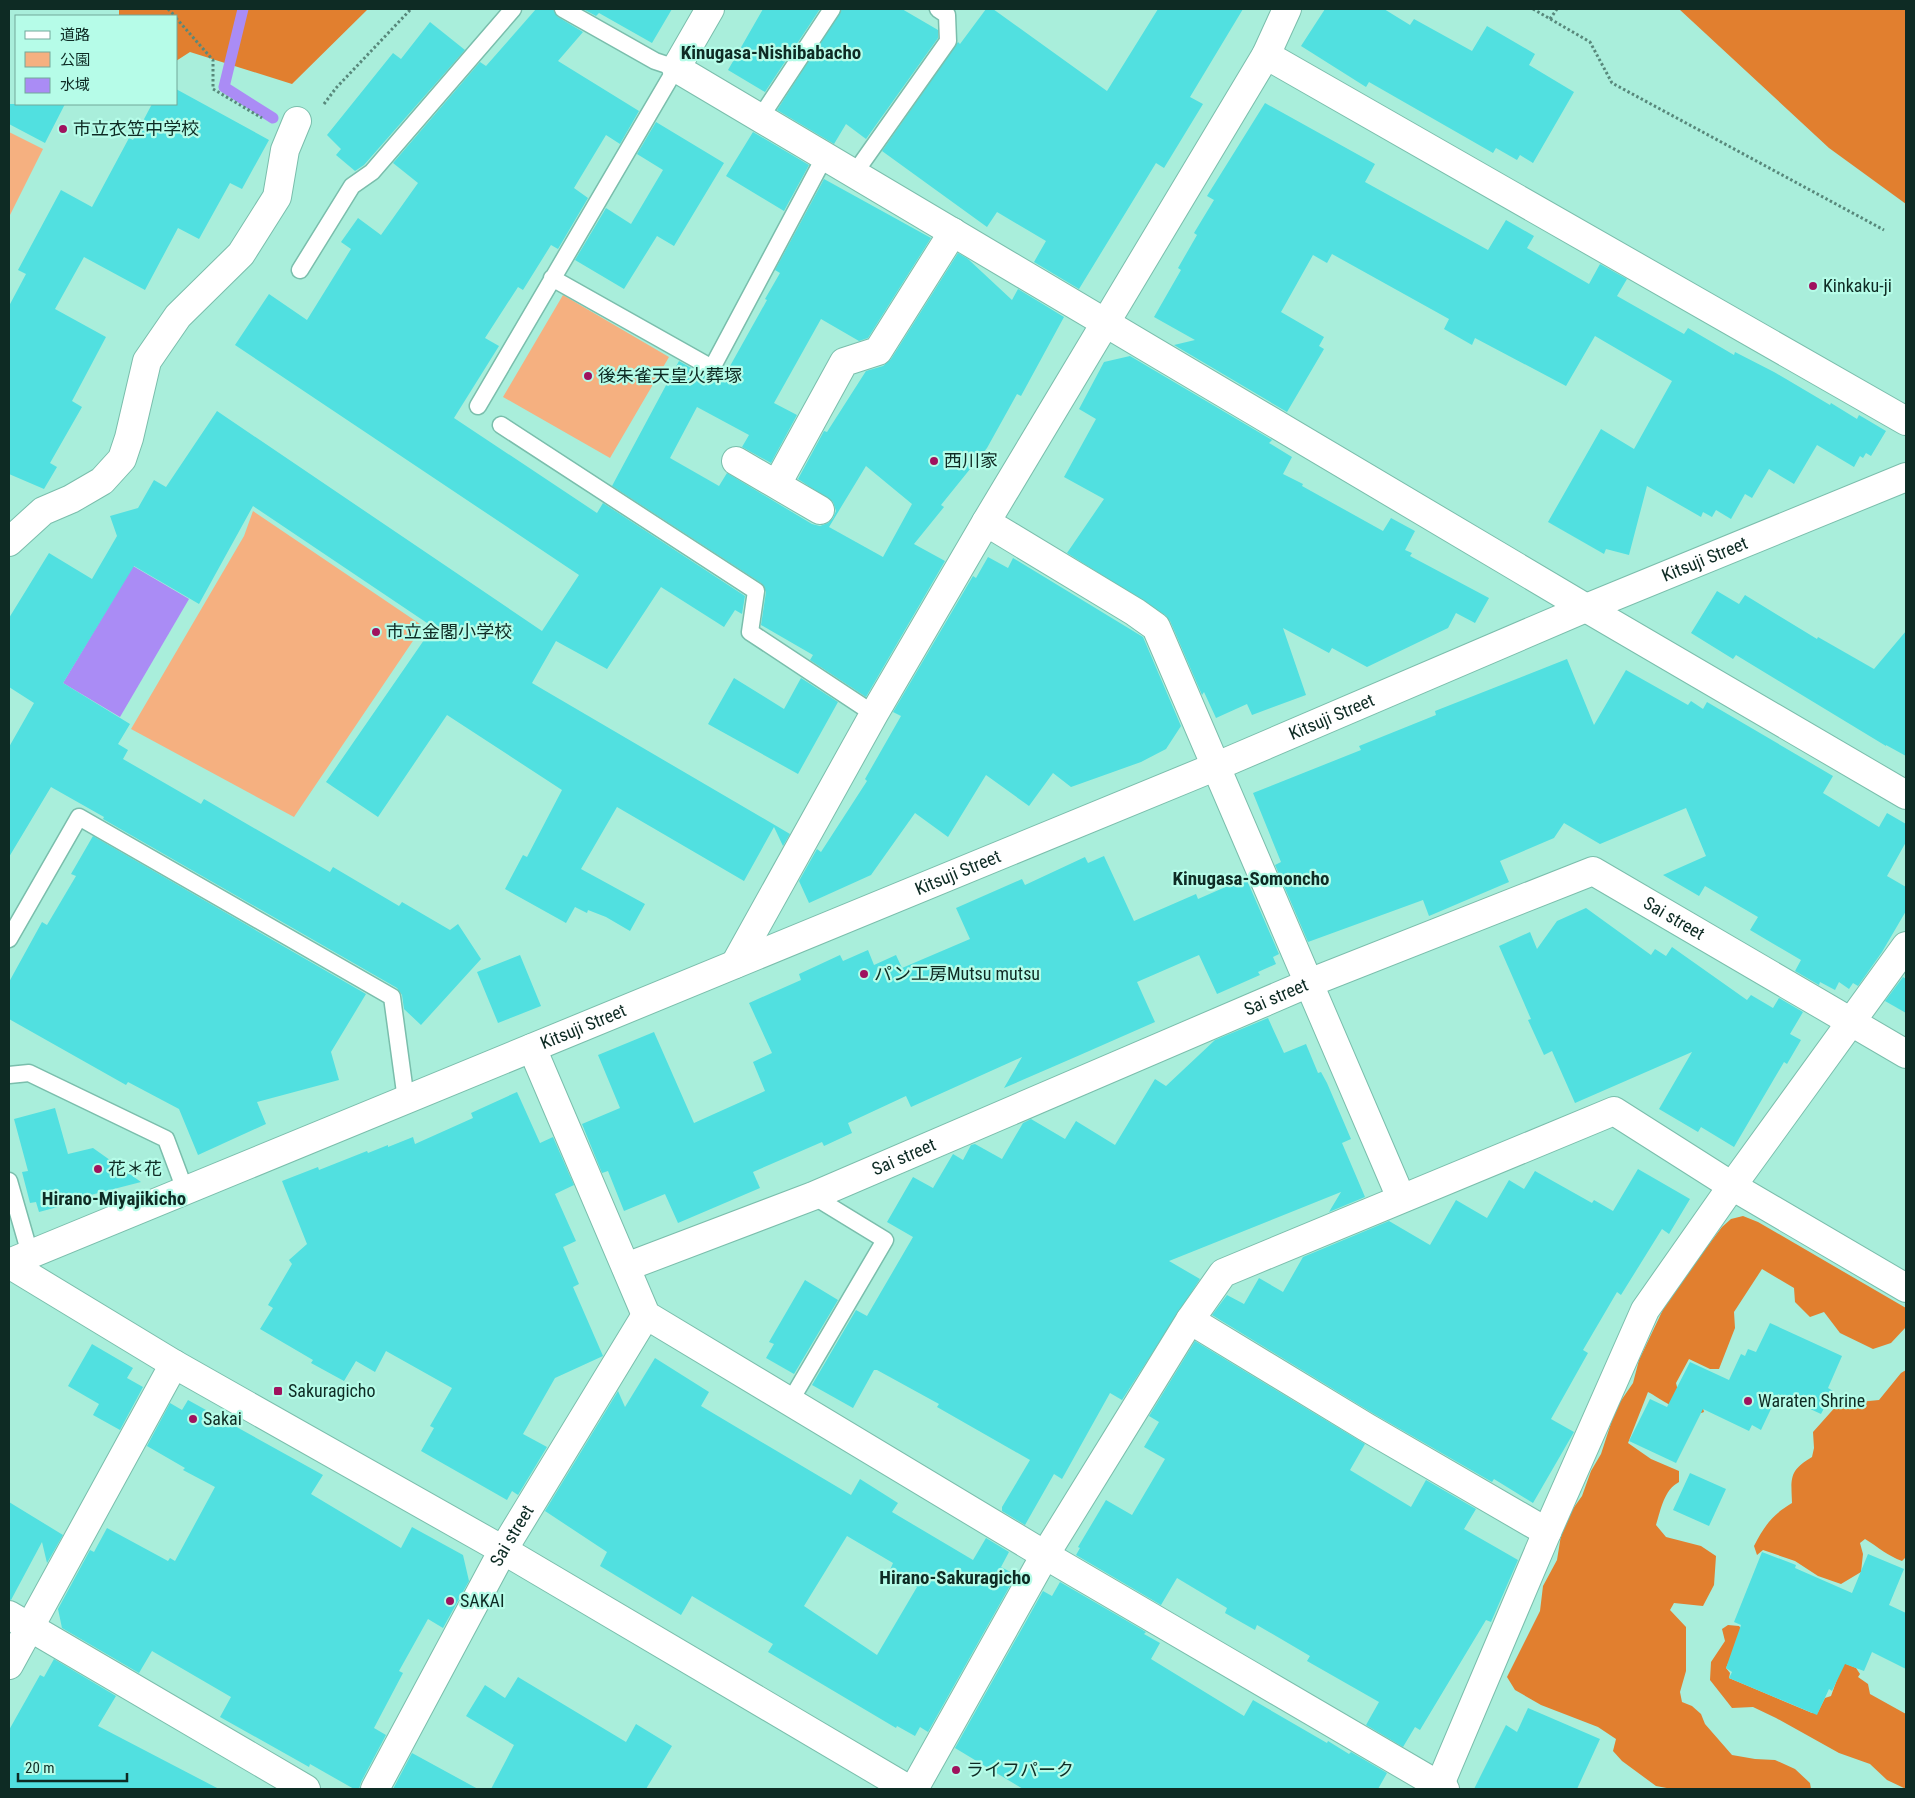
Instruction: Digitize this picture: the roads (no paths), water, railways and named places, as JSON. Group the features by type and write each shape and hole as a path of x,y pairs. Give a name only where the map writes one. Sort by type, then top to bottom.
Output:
{"street":[{"path":"710,9 676,68 1586,608 1906,795"},
{"path":"735,964 874,714 986,522 1266,55 1288,9"},
{"path":"1266,55 1906,420"},
{"path":"9,542 43,511 71,499 102,481 122,459 129,438 147,361 178,316 241,254 277,197 285,150 297,121"},
{"path":"777,484 844,362 878,351 953,232"},
{"path":"736,461 820,510"},
{"name":"Kitsuji Street","path":"16,1260 1217,766 1586,608 1906,477"},
{"path":"986,522 1135,612 1156,628 1217,766 1401,1198"},
{"name":"Sai street","path":"626,1267 813,1196 1309,983 1593,871 1906,1054"},
{"path":"532,1048 646,1316 791,1400 1045,1555 1441,1788 1547,1532 1645,1310 1732,1186 1906,946"},
{"path":"914,1789 1045,1555 1190,1320 1223,1273 1614,1111 1732,1186 1906,1288"},
{"path":"16,1260 174,1364 503,1550 908,1789"},
{"name":"Sai street","path":"375,1789 503,1550 646,1316"},
{"path":"1190,1320 1366,1427 1547,1532"},
{"path":"9,1664 19,1621 174,1364"},
{"path":"19,1621 306,1789"}],"lane":[{"path":"300,270 352,186 372,172 514,9"},
{"path":"478,406 676,68 654,61 563,9"},
{"path":"760,118 832,9"},
{"path":"854,174 948,41 947,15 938,9"},
{"path":"552,278 712,368 825,156"},
{"path":"500,424 756,591 750,632 874,714"},
{"path":"9,939 79,817 392,997 406,1100"},
{"path":"9,1075 29,1073 166,1140 185,1190"},
{"path":"9,1181 16,1260"},
{"path":"791,1400 885,1240 813,1196"}],"water":[{"path":"133,566 189,599 120,717 63,683"}],"waterway":[{"path":"243,9 224,87 273,118"}],"place":[{"name":"市立衣笠中学校","path":"63,129"},
{"name":"Kinkaku-ji","path":"1813,286"},
{"name":"後朱雀天皇火葬塚","path":"588,376"},
{"name":"西川家","path":"934,461"},
{"name":"市立金閣小学校","path":"376,632"},
{"name":"パン工房Mutsu mutsu","path":"864,974"},
{"name":"花＊花","path":"98,1169"},
{"name":"Sakuragicho","path":"278,1391"},
{"name":"Waraten Shrine","path":"1748,1401"},
{"name":"Sakai","path":"193,1419"},
{"name":"SAKAI","path":"450,1601"},
{"name":"ライフパーク","path":"956,1770"}],"district":[{"name":"Kinugasa-Nishibabacho","path":"771,52"},
{"name":"Kinugasa-Somoncho","path":"1251,878"},
{"name":"Hirano-Miyajikicho","path":"114,1198"},
{"name":"Hirano-Sakuragicho","path":"955,1577"}]}
